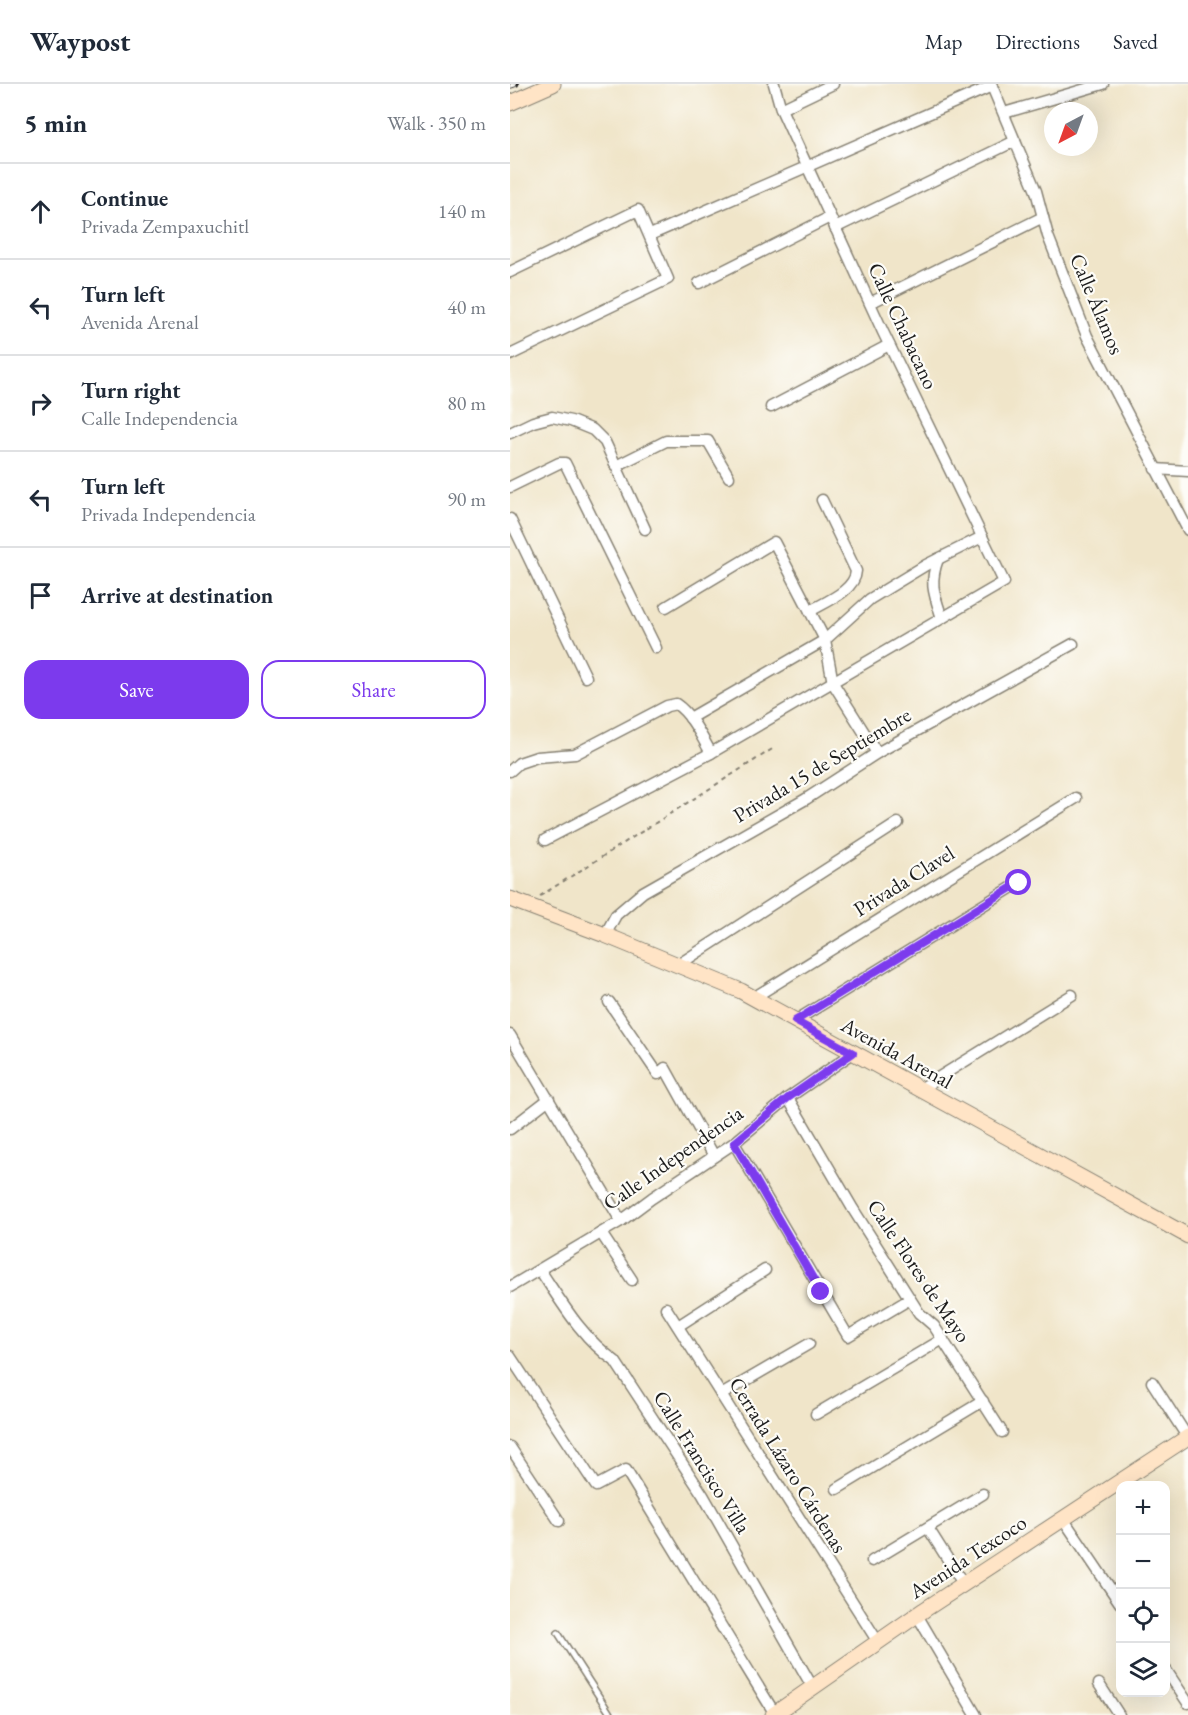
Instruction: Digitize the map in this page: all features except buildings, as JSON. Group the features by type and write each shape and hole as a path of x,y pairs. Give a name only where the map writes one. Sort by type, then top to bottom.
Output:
{"main road":[{"path":"510,103 553,84"},
{"name":"Avenida Arenal","path":"510,899 605,935 753,998 1188,1236"},
{"name":"Avenida Texcoco","path":"774,1714 917,1615 1188,1438"}],"street":[{"name":"Calle Chabacano","path":"774,84 781,109 889,345 1004,582 942,618"},
{"path":"781,109 833,84"},
{"path":"1004,113 1103,84"},
{"path":"650,235 991,85"},
{"name":"Calle Álamos","path":"991,85 1036,191 1048,236 1087,336 1188,530"},
{"path":"836,228 1015,141"},
{"path":"510,272 638,210 668,279 510,355"},
{"path":"699,283 831,217"},
{"path":"870,303 1043,217"},
{"path":"771,407 889,345"},
{"path":"510,433 533,422 552,417 571,421 593,430 605,442 645,529"},
{"path":"616,466 666,441 708,441 729,477"},
{"path":"510,487 559,462 565,463 656,648"},
{"path":"1155,469 1188,471"},
{"path":"810,611 850,586 856,572 822,500"},
{"path":"510,519 586,677"},
{"path":"690,718 825,640 870,600 926,565 982,537"},
{"path":"666,607 774,542 825,640 833,683 877,753"},
{"path":"545,840 711,753 942,618 932,583 932,574 938,559"},
{"name":"Privada 15 de Septiembre","path":"605,935 616,915 643,892 806,799 877,753 1073,644"},
{"path":"510,771 519,763 537,757 575,754 676,704 690,718 711,753"},
{"name":"Privada Clavel","path":"753,998 1076,798"},
{"path":"678,965 898,823"},
{"path":"795,1021 1019,883"},
{"path":"920,1089 1072,995"},
{"path":"609,1002 658,1074 665,1068 714,1156"},
{"path":"510,1035 515,1053 549,1099 621,1221"},
{"name":"Calle Independencia","path":"511,1284 540,1270 621,1221 734,1143 788,1098 853,1053"},
{"name":"Calle Flores de Mayo","path":"788,1098 853,1209 910,1299 919,1313 934,1326 943,1339 1002,1432"},
{"path":"510,1129 549,1099"},
{"path":"734,1143 848,1336 910,1299"},
{"path":"601,1233 632,1280"},
{"name":"Calle Francisco Villa","path":"540,1270 584,1335 598,1350 615,1361 703,1495 813,1688"},
{"path":"678,1326 765,1270"},
{"name":"Cerrada Lázaro Cárdenas","path":"666,1308 878,1642"},
{"path":"816,1413 943,1339"},
{"path":"721,1395 809,1344"},
{"path":"510,1356 596,1486 626,1470 774,1714"},
{"path":"1152,1382 1188,1438"},
{"path":"837,1489 983,1401"},
{"path":"510,1447 559,1521"},
{"path":"872,1561 983,1494"},
{"path":"1064,1520 1116,1597"},
{"path":"928,1528 964,1585"},
{"path":"917,1615 976,1715"},
{"path":"1170,1676 1188,1703"},
{"path":"1099,1683 1119,1715"}],"lane":[{"path":"558,1633 611,1715"}],"path":[{"path":"527,904 774,748"}],"railway":[{"path":"510,86 516,84"}],"route":[{"path":"821,1292 734,1143 788,1098 853,1053 795,1021 1019,883"}]}
